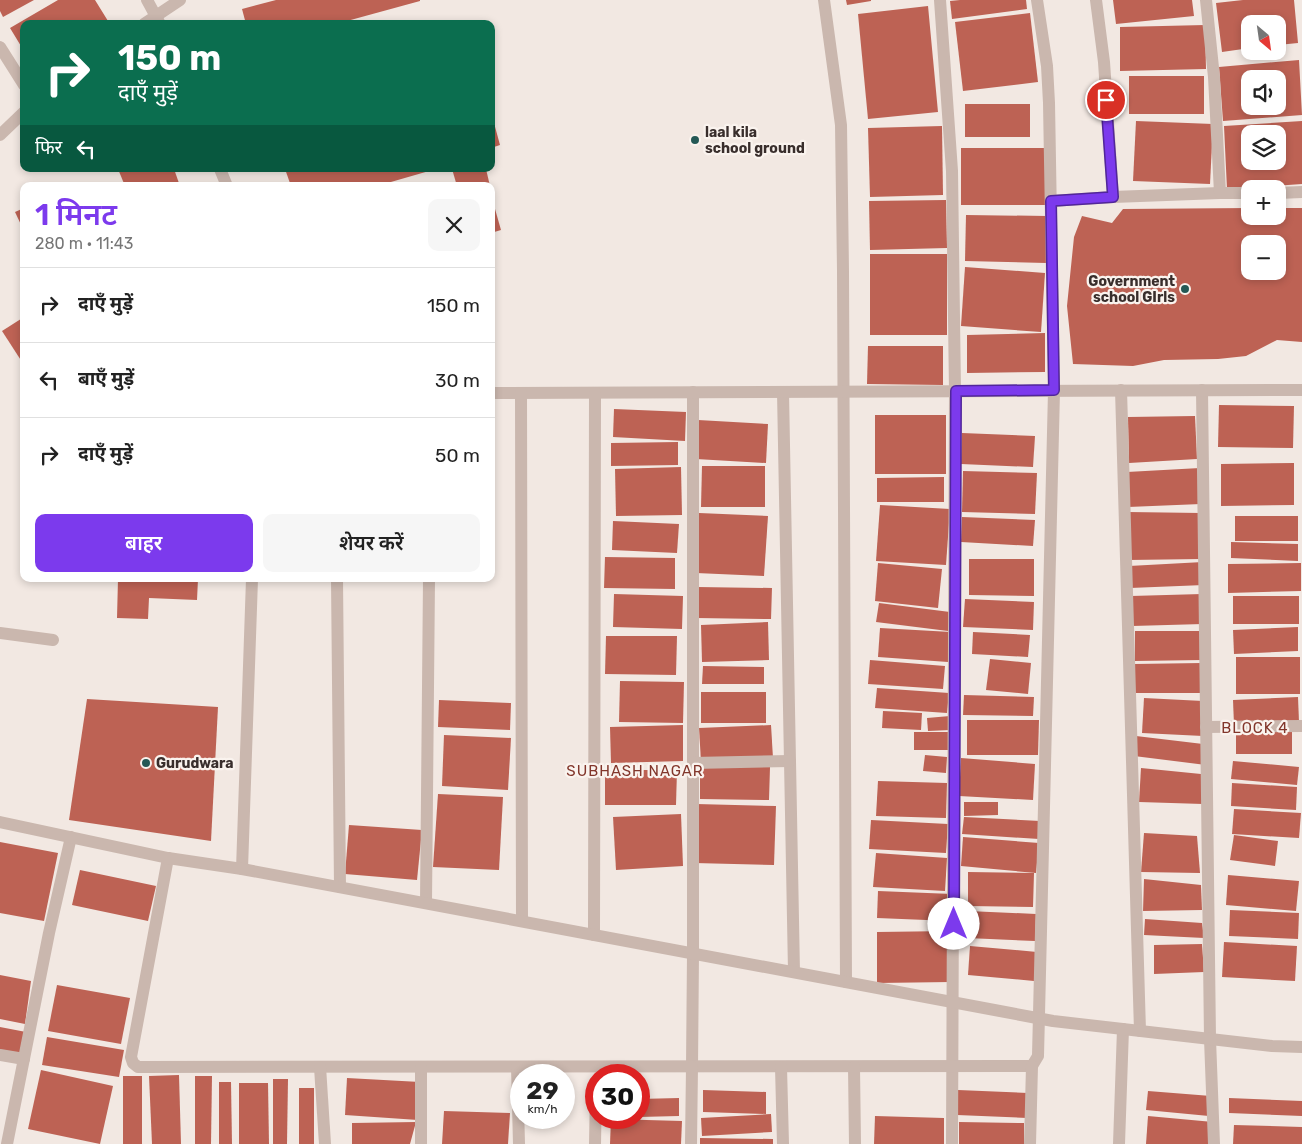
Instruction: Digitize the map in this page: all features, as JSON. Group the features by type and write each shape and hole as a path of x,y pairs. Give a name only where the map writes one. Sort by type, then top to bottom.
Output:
{"street":[{"path":"147,0 158,20 180,0"},
{"path":"824,0 841,125 846,982"},
{"path":"940,0 952,171 956,391 952,1144"},
{"path":"1030,1144 1032,1066 1038,1056 1054,390 1048,76 1042,20 1037,0"},
{"path":"1096,0 1104,62 1113,197"},
{"path":"1206,0 1220,193"},
{"path":"0,47 20,79"},
{"path":"0,135 20,116"},
{"path":"1286,193 1302,192"},
{"path":"1051,201 1241,193"},
{"path":"1121,390 1140,1031"},
{"path":"1202,390 1210,1039 1214,1144"},
{"path":"495,393 1302,390"},
{"path":"691,1144 693,392"},
{"path":"783,392 794,972"},
{"path":"521,393 522,921"},
{"path":"594,935 595,393"},
{"path":"242,869 252,582"},
{"path":"337,582 340,887"},
{"path":"426,903 429,582"},
{"path":"0,633 54,640"},
{"path":"1206,727 1302,726"},
{"path":"693,763 790,761"},
{"path":"0,822 168,858 340,887 954,1004 1038,1018 1123,1029 1302,1047"},
{"path":"8,1144 49,933 71,837"},
{"path":"168,858 131,1057 133,1063 138,1067 510,1067"},
{"path":"1119,1144 1123,1029"},
{"path":"0,1055 24,1059"},
{"path":"650,1069 781,1066 1032,1066"},
{"path":"781,1066 784,1144"},
{"path":"854,1066 855,1144"},
{"path":"320,1067 325,1144"},
{"path":"421,1067 422,1144"},
{"path":"519,1129 519,1144"},
{"path":"595,1129 595,1144"}],"building":[{"path":"0,0 34,0 3,17 0,11"},
{"path":"58,0 95,0 107,20 24,20"},
{"path":"276,0 420,0 351,20 245,20 242,9"},
{"path":"846,0 871,0 871,1 847,5"},
{"path":"1026,0 1027,9 952,19 950,1"},
{"path":"1113,0 1192,0 1194,16 1116,24"},
{"path":"1243,0 1294,0 1298,43 1286,44 1286,15 1241,15 1241,49 1222,52 1216,3"},
{"path":"928,6 938,112 868,119 858,14"},
{"path":"1030,13 1038,82 963,91 955,22"},
{"path":"20,22 20,44 10,28"},
{"path":"1205,25 1206,69 1120,71 1120,27"},
{"path":"1299,60 1302,115 1223,121 1219,67"},
{"path":"1129,76 1204,76 1204,114 1129,114"},
{"path":"965,104 1030,104 1030,137 965,137"},
{"path":"1136,121 1213,124 1210,184 1133,181"},
{"path":"1302,121 1302,184 1286,185 1286,180 1241,180 1241,188 1227,189 1224,126"},
{"path":"942,126 943,195 870,197 868,128"},
{"path":"495,127 500,145 495,147"},
{"path":"961,148 1046,148 1045,205 961,205"},
{"path":"119,172 175,172 179,182 123,182"},
{"path":"286,172 426,172 391,182 290,182"},
{"path":"453,172 487,172 489,182 456,182"},
{"path":"946,200 947,248 870,250 869,201"},
{"name":"Government school GIrls","path":"1241,208 1241,225 1286,225 1286,208 1302,208 1302,342 1277,340 1246,356 1218,359 1164,360 1133,366 1073,364 1067,306 1074,237 1082,216 1112,223 1123,209"},
{"path":"495,209 501,230 495,232"},
{"path":"20,210 20,223 15,212"},
{"path":"966,215 1047,216 1046,263 965,261"},
{"path":"870,254 947,254 947,335 870,335"},
{"path":"965,267 1045,273 1041,332 961,326"},
{"path":"20,320 20,359 2,331"},
{"path":"1045,333 1045,372 967,373 967,335"},
{"path":"868,346 943,346 943,385 867,384"},
{"path":"1219,405 1294,406 1293,448 1218,447"},
{"path":"614,409 686,412 685,441 613,437"},
{"path":"875,415 946,415 946,474 875,474"},
{"path":"1195,416 1197,459 1129,463 1128,417"},
{"path":"698,420 768,424 766,463 696,459"},
{"path":"962,433 1035,436 1033,467 961,464"},
{"path":"678,442 678,465 611,466 611,443"},
{"path":"1294,463 1294,505 1221,506 1221,464"},
{"path":"702,466 765,466 765,507 701,507"},
{"path":"681,467 682,515 616,516 615,469"},
{"path":"1200,468 1201,504 1128,507 1127,472"},
{"path":"963,471 1037,473 1035,514 962,512"},
{"path":"944,477 944,502 877,502 877,478"},
{"path":"880,505 950,509 946,565 876,561"},
{"path":"1128,512 1201,513 1201,559 1128,560"},
{"path":"699,513 768,516 764,576 696,573"},
{"path":"1235,516 1298,516 1298,541 1235,541"},
{"path":"962,517 1035,520 1033,546 961,542"},
{"path":"613,521 679,524 677,553 612,550"},
{"path":"1231,542 1298,544 1298,561 1231,558"},
{"path":"605,557 675,558 675,589 604,588"},
{"path":"969,559 1034,559 1034,596 969,595"},
{"path":"1203,562 1204,585 1130,588 1129,566"},
{"path":"878,563 942,569 938,608 875,601"},
{"path":"1301,563 1301,591 1228,593 1228,564"},
{"path":"118,582 198,582 197,600 149,598 148,619 117,618"},
{"path":"697,587 772,588 771,619 696,618"},
{"path":"614,594 683,596 682,629 613,627"},
{"path":"1202,594 1203,624 1132,626 1131,596"},
{"path":"1233,596 1299,596 1299,624 1233,624"},
{"path":"965,599 1034,602 1033,630 963,627"},
{"path":"879,603 950,612 948,631 876,622"},
{"path":"768,622 769,660 702,662 701,625"},
{"path":"1298,627 1298,651 1234,654 1233,630"},
{"path":"880,628 951,632 948,662 878,657"},
{"path":"1135,631 1203,631 1203,660 1135,661"},
{"path":"973,632 1030,635 1028,657 972,654"},
{"path":"606,636 677,636 676,675 605,674"},
{"path":"1236,657 1300,657 1300,694 1236,694"},
{"path":"990,659 1031,663 1028,694 986,690"},
{"path":"870,660 945,666 943,689 868,684"},
{"path":"1202,663 1203,693 1135,693 1134,664"},
{"path":"703,666 764,667 764,684 702,684"},
{"path":"620,681 684,682 683,723 619,722"},
{"path":"877,688 949,693 947,713 875,708"},
{"path":"701,692 766,692 766,723 701,723"},
{"path":"964,695 1034,697 1033,716 963,715"},
{"path":"1298,697 1299,722 1234,725 1233,700"},
{"path":"1144,698 1203,701 1203,736 1142,733"},
{"name":"Gurudwara","path":"87,699 218,707 211,841 69,820"},
{"path":"439,700 511,703 510,730 438,727"},
{"path":"883,711 922,713 921,730 882,728"},
{"path":"950,716 950,730 928,731 927,718"},
{"path":"967,720 1039,720 1038,755 967,755"},
{"path":"683,725 683,761 611,763 610,727"},
{"path":"771,725 773,758 701,762 699,728"},
{"path":"1292,728 1292,754 1236,754 1236,729"},
{"path":"914,732 952,732 952,750 914,750"},
{"path":"444,735 511,738 508,790 442,786"},
{"path":"1136,736 1203,744 1206,765 1134,756"},
{"path":"925,755 947,757 946,773 923,771"},
{"path":"961,758 1035,764 1033,800 959,796"},
{"path":"1233,761 1299,767 1297,785 1231,779"},
{"path":"700,766 770,767 769,800 700,799"},
{"path":"1141,768 1201,774 1203,804 1139,802"},
{"path":"605,770 677,770 676,805 605,805"},
{"path":"878,781 947,783 946,818 876,816"},
{"path":"1232,783 1297,787 1296,810 1231,806"},
{"path":"438,794 503,797 499,870 433,867"},
{"path":"964,802 998,802 998,815 964,816"},
{"path":"696,804 776,806 774,865 694,863"},
{"path":"1234,809 1301,813 1299,838 1232,834"},
{"path":"681,814 683,866 616,870 613,817"},
{"path":"964,817 1040,821 1039,839 962,834"},
{"path":"871,820 948,824 946,853 869,849"},
{"path":"349,825 422,830 417,880 345,874"},
{"path":"1144,833 1197,836 1200,873 1141,872"},
{"path":"1234,835 1278,841 1275,866 1230,860"},
{"path":"963,837 1039,843 1036,873 961,866"},
{"path":"0,842 58,853 44,921 0,913"},
{"path":"876,853 947,858 945,891 873,887"},
{"path":"80,870 156,886 148,921 72,905"},
{"path":"968,872 1034,873 1033,907 968,906"},
{"path":"1228,875 1299,881 1296,911 1226,905"},
{"path":"1144,879 1201,885 1202,910 1143,911"},
{"path":"878,891 952,894 951,921 877,918"},
{"path":"1230,910 1299,913 1298,939 1229,936"},
{"path":"968,911 1036,914 1035,941 967,938"},
{"path":"1145,919 1202,923 1204,938 1144,935"},
{"path":"951,931 951,982 877,983 877,932"},
{"path":"1224,942 1297,946 1295,981 1222,977"},
{"path":"1202,944 1204,972 1154,974 1154,945"},
{"path":"970,946 1037,952 1034,981 968,975"},
{"path":"0,975 31,981 25,1024 0,1019"},
{"path":"57,985 130,998 121,1044 48,1031"},
{"path":"0,1027 26,1032 21,1054 0,1050"},
{"path":"47,1037 124,1050 119,1077 42,1065"},
{"path":"41,1070 113,1086 100,1144 28,1129"},
{"path":"179,1075 181,1144 152,1144 149,1076"},
{"path":"123,1076 142,1076 142,1144 123,1144"},
{"path":"195,1076 212,1076 211,1144 195,1144"},
{"path":"347,1078 420,1082 418,1120 345,1115"},
{"path":"273,1079 288,1079 287,1144 273,1144"},
{"path":"219,1082 231,1082 232,1144 219,1144"},
{"path":"239,1083 268,1083 269,1144 239,1144"},
{"path":"299,1088 314,1088 314,1144 299,1144"},
{"path":"703,1090 766,1092 766,1114 703,1112"},
{"path":"958,1090 1028,1093 1027,1118 957,1115"},
{"path":"1148,1091 1211,1096 1209,1116 1146,1110"},
{"path":"679,1098 679,1116 650,1117 650,1099"},
{"path":"1229,1098 1302,1101 1302,1116 1229,1113"},
{"path":"444,1111 510,1113 508,1144 442,1144"},
{"path":"771,1114 772,1132 702,1136 701,1118"},
{"path":"875,1116 944,1118 944,1144 874,1144"},
{"path":"1148,1116 1213,1122 1211,1144 1146,1144"},
{"path":"650,1120 682,1121 681,1144 610,1144 611,1129 650,1129"},
{"path":"416,1122 410,1144 352,1144 352,1123"},
{"path":"959,1122 1024,1123 1024,1144 959,1144"},
{"path":"1234,1125 1302,1127 1302,1144 1233,1144"},
{"path":"700,1138 773,1139 773,1144 700,1144"}],"place":[{"name":"laal kila school ground","path":"695,140"},
{"name":"Government school GIrls","path":"1185,289"},
{"name":"Gurudwara","path":"146,763"}],"district":[{"name":"BLOCK 4","path":"1255,728"},
{"name":"SUBHASH NAGAR","path":"635,771"}],"route":[{"path":"954,924 956,391 1054,390 1051,201 1113,197 1106,100"}]}
